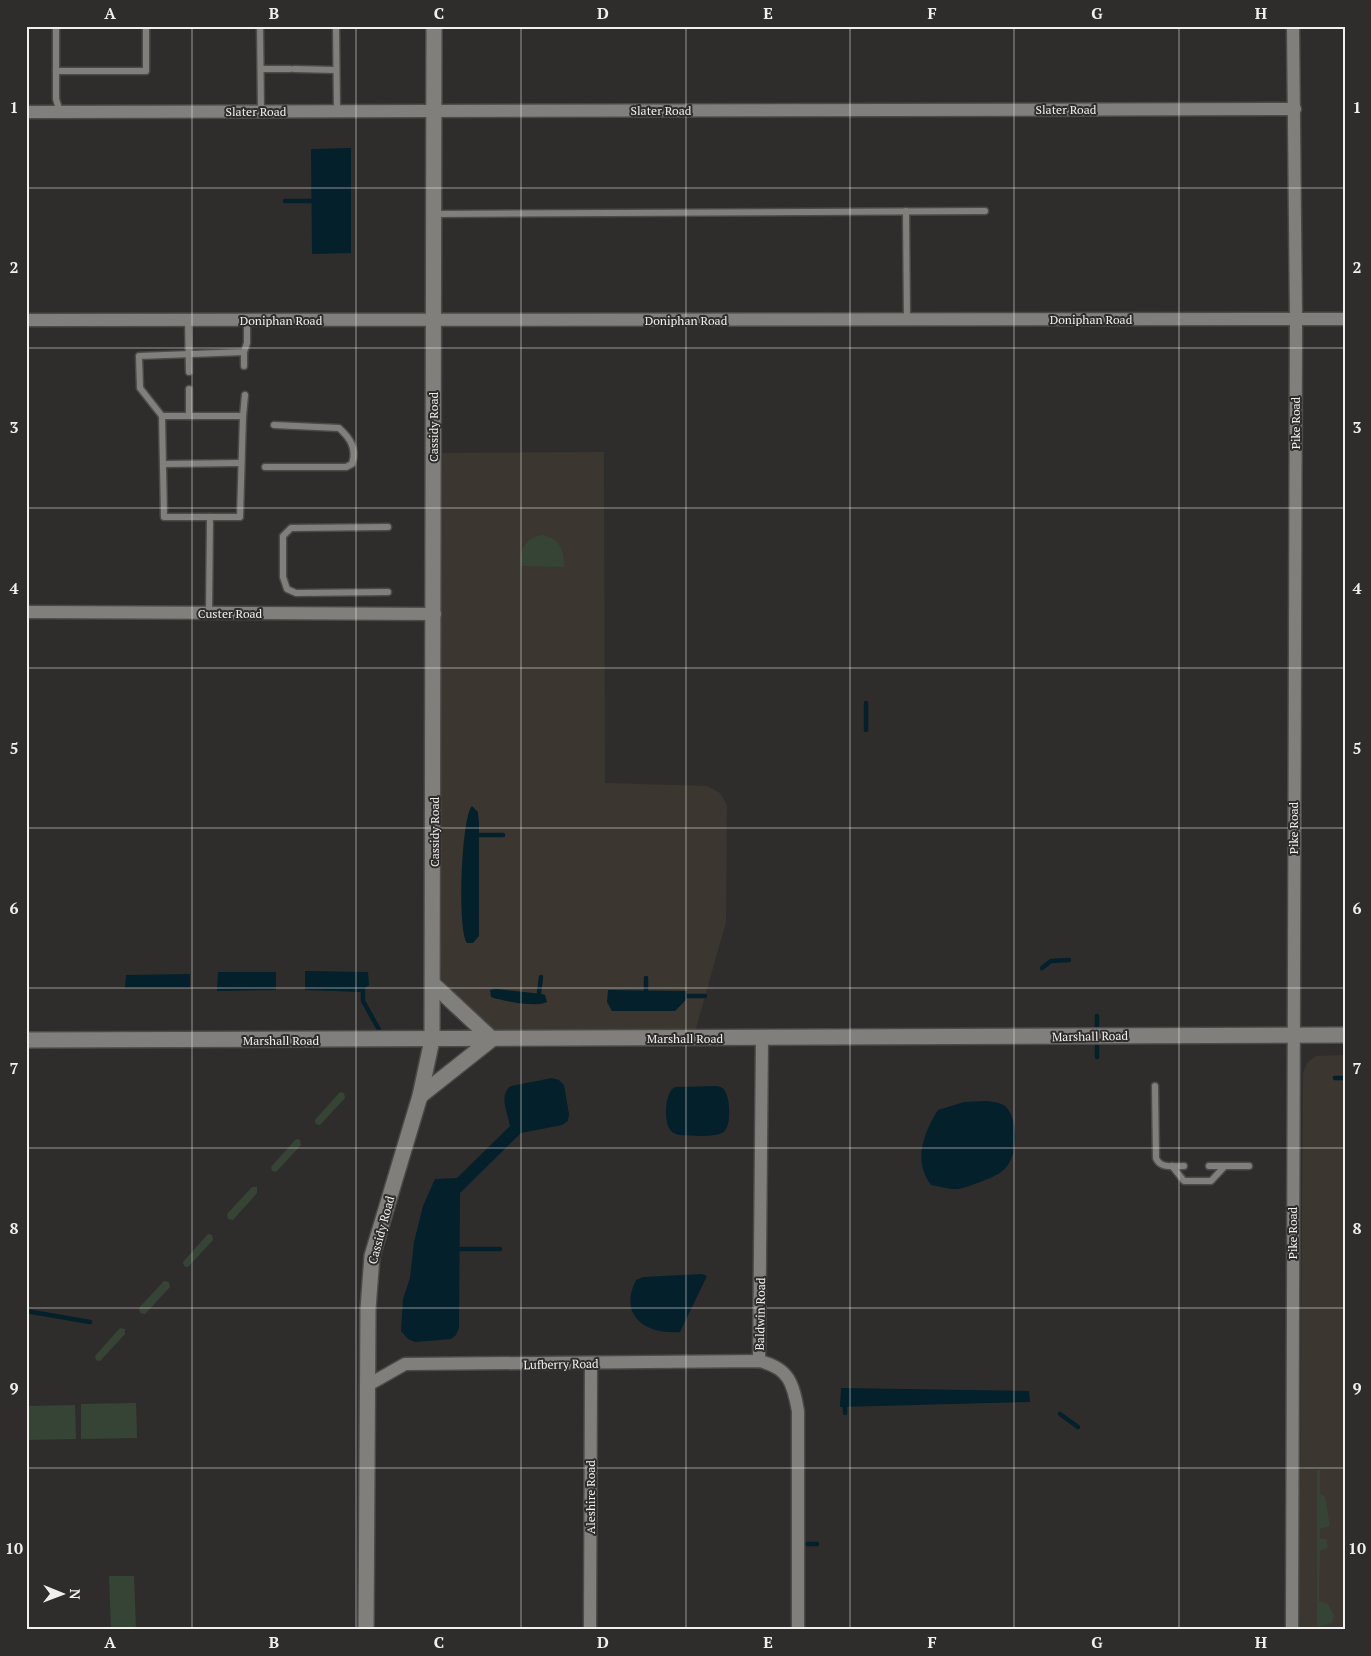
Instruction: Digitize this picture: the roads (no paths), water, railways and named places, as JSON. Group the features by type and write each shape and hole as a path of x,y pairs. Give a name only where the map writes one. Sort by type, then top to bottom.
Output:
{"street":[{"name":"Cassidy Road","path":"366,1630 368,1309 372,1256 420,1096 432,1040 434,26"},
{"name":"Pike Road","path":"1292,1630 1292,1036 1296,319 1293,26"},
{"name":"Slater Road","path":"26,112 1295,109"},
{"name":"Doniphan Road","path":"26,320 1345,319"},
{"name":"Custer Road","path":"26,612 434,614"},
{"path":"420,1096 492,1039 433,984"},
{"name":"Marshall Road","path":"26,1040 432,1040 1345,1035"},
{"name":"Baldwin Road","path":"762,1038 759,1362 781,1369 790,1380 798,1411 798,1630"},
{"name":"Lufberry Road","path":"368,1385 405,1364 759,1362"},
{"name":"Aleshire Road","path":"590,1630 591,1364"}],"lane":[{"path":"56,26 56,98 60,112"},
{"path":"56,71 146,71 146,26"},
{"path":"260,26 261,111"},
{"path":"336,26 336,111"},
{"path":"261,69 336,70"},
{"path":"906,211 907,319"},
{"path":"433,214 984,211"},
{"path":"188,320 189,372"},
{"path":"244,366 247,320"},
{"path":"244,352 140,356 140,388 162,416 164,517 240,517 244,395"},
{"path":"188,389 189,416"},
{"path":"162,416 243,416"},
{"path":"265,467 346,467 352,464 351,440 339,428 274,425"},
{"path":"164,464 241,463"},
{"path":"209,613 210,518"},
{"path":"388,527 291,528 283,536 283,577 288,589 296,593 388,592"},
{"path":"1155,1086 1156,1158 1158,1163 1184,1166"},
{"path":"1172,1166 1184,1181 1211,1181 1224,1166"},
{"path":"1209,1166 1249,1166"}],"water":[{"path":"351,148 351,253 312,254 311,149"},
{"path":"472,806 478,812 479,823 479,936 473,943 467,943 462,919 461,898 465,830"},
{"path":"305,971 368,972 369,985 360,992 305,990"},
{"path":"218,972 276,972 276,990 217,991"},
{"path":"190,974 190,988 125,988 126,975"},
{"path":"490,990 542,994 545,995 547,1002 528,1004 491,997"},
{"path":"608,990 687,991 686,1000 675,1011 612,1011 607,1002"},
{"path":"552,1078 559,1080 564,1085 569,1114 568,1121 562,1125 521,1133 460,1193 459,1328 456,1335 451,1339 415,1342 408,1339 401,1331 403,1299 410,1278 414,1242 423,1206 435,1179 457,1178 510,1126 504,1099 507,1090 511,1086"},
{"path":"717,1086 724,1090 728,1102 729,1121 722,1133 701,1136 679,1135 671,1131 667,1124 667,1100 675,1087"},
{"path":"986,1101 1005,1106 1014,1123 1014,1150 1007,1166 993,1177 958,1189 931,1185 922,1167 921,1157 924,1138 938,1110 964,1102"},
{"path":"702,1274 707,1276 680,1332 667,1332 646,1326 633,1313 630,1303 631,1292 636,1280 643,1277"},
{"path":"841,1388 1029,1391 1030,1402 840,1407"}],"waterway":[{"path":"285,201 311,201"},
{"path":"866,703 866,730"},
{"path":"479,835 503,835"},
{"path":"1042,968 1051,961 1069,960"},
{"path":"539,993 541,977"},
{"path":"646,978 646,990"},
{"path":"363,989 363,1001 382,1035"},
{"path":"687,996 705,996"},
{"path":"1097,1016 1097,1057"},
{"path":"1335,1078 1345,1078"},
{"path":"459,1249 500,1249"},
{"path":"26,1311 90,1322"},
{"path":"845,1407 845,1413"},
{"path":"1060,1414 1078,1427"},
{"path":"799,1544 817,1544"}]}
